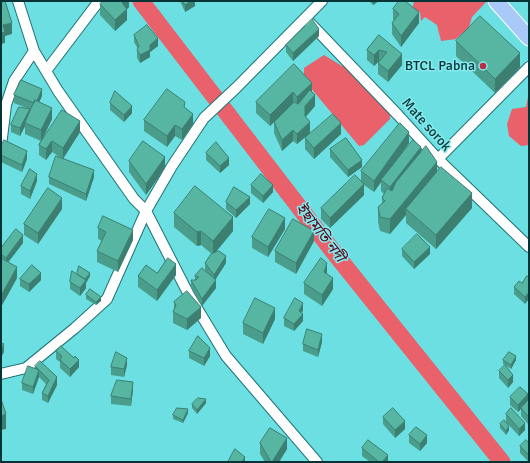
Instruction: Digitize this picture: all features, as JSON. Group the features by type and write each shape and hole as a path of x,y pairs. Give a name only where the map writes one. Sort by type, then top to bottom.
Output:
{"highway":[{"path":"496,1 529,38"}],"street":[{"path":"18,1 34,51 58,91 134,199 146,211 189,294 226,356 317,462"},
{"path":"46,71 99,1"},
{"path":"1,374 26,368 75,328 106,299 146,211 172,166 204,118 236,88 322,1"},
{"name":"Mate sorok","path":"305,18 398,115 438,160 529,247"},
{"path":"1,146 6,105 14,81 34,51"},
{"path":"438,160 529,67"}],"shaded area":[{"path":"1,1 529,1 529,462 1,462"},
{"path":"414,1 486,2 472,17 469,27 456,39 441,41 437,25 425,17 421,21 420,12 412,11"},
{"path":"324,55 342,66 345,65 390,112 390,119 364,145 359,146 310,87 308,78 304,75 304,68"},
{"path":"529,92 529,145 521,146 509,136 507,124 512,109 526,107"}],"building":[{"path":"1,1 5,1 12,23 3,25 5,32 1,33"},
{"path":"104,1 124,1 122,3 127,9 115,20 100,4"},
{"path":"183,1 191,1 185,5"},
{"path":"399,1 405,1 419,12 401,36 392,23 399,14 393,9"},
{"path":"480,16 520,53 495,79 456,41"},
{"path":"312,19 319,29 293,53 286,45"},
{"path":"147,25 158,38 150,45 150,50 140,55 137,50 139,46 134,35"},
{"path":"379,35 402,54 388,71 378,63 387,52 379,50 374,55 367,50"},
{"path":"294,64 312,83 297,97 293,92 270,115 256,102"},
{"path":"21,80 42,89 37,101 35,100 34,103 14,95"},
{"path":"167,89 185,102 184,107 193,114 182,129 175,125 167,136 144,120"},
{"path":"310,90 315,95 305,106 305,116 310,122 297,134 293,130 282,140 274,122 294,102 298,104"},
{"path":"115,91 132,106 124,115 110,103"},
{"path":"35,100 52,108 41,130 25,123"},
{"path":"19,107 30,109 20,128 11,125"},
{"path":"62,110 80,121 63,148 52,141 46,149 39,145"},
{"path":"333,114 341,123 314,148 305,138"},
{"path":"400,123 409,132 374,181 361,171"},
{"path":"346,138 362,160 348,170 330,149"},
{"path":"4,140 27,151 22,165 1,155 1,147"},
{"path":"413,140 421,147 390,187 381,180"},
{"path":"143,141 165,157 146,184 129,161"},
{"path":"216,142 229,158 220,166 206,153"},
{"path":"426,146 437,162 390,219 380,217 378,207 385,201 382,198 387,188 392,191 396,182"},
{"path":"56,156 94,170 86,194 49,177"},
{"path":"441,167 472,193 436,235 406,209"},
{"path":"30,169 37,174 30,191 21,186"},
{"path":"261,174 273,185 263,196 251,185"},
{"path":"355,175 364,184 330,218 321,208"},
{"path":"195,186 233,217 213,241 201,231 197,232 174,213"},
{"path":"234,187 250,197 236,210 226,202"},
{"path":"48,188 62,198 38,233 24,224"},
{"path":"269,209 285,218 268,247 252,237"},
{"path":"103,216 133,230 118,261 97,251 106,232 98,228"},
{"path":"293,219 314,231 296,263 275,251"},
{"path":"16,229 23,235 6,258 1,254 1,248"},
{"path":"417,234 430,247 414,262 402,249"},
{"path":"219,251 226,256 214,275 205,263 211,254"},
{"path":"1,258 17,267 1,296"},
{"path":"168,258 176,264 157,290 138,276 146,265 157,273"},
{"path":"321,258 327,263 324,272 333,278 322,295 304,283"},
{"path":"32,265 41,273 29,284 20,279"},
{"path":"79,266 90,273 85,279 77,274"},
{"path":"202,268 216,280 202,299 191,280 196,280 199,277 195,276"},
{"path":"72,271 86,280 80,288 70,282"},
{"path":"527,276 529,278 529,292 525,297 514,287 519,281 522,283"},
{"path":"90,289 101,297 96,302 86,295"},
{"path":"187,291 201,307 187,319 173,312 176,305 174,302"},
{"path":"255,298 275,308 263,333 243,323"},
{"path":"295,298 303,303 299,311 303,314 294,324 284,318"},
{"path":"307,329 322,334 318,350 303,344"},
{"path":"198,336 210,348 204,358 189,351"},
{"path":"1,343 4,344 1,350"},
{"path":"61,346 74,358 75,356 79,360 70,369 60,360 62,356 56,351"},
{"path":"116,352 127,358 124,369 111,367"},
{"path":"509,352 516,356 511,365 503,360"},
{"path":"40,361 57,377 48,396 42,393 49,380 35,366"},
{"path":"505,365 513,375 508,380 499,371"},
{"path":"28,366 39,370 33,387 22,383"},
{"path":"117,380 133,382 131,399 111,396"},
{"path":"520,387 528,394 518,405 510,397"},
{"path":"198,398 206,399 197,410 192,404"},
{"path":"1,399 6,414 1,416"},
{"path":"529,399 529,415 528,416 521,408"},
{"path":"177,408 188,409 183,420 173,415"},
{"path":"393,408 405,421 395,430 383,417"},
{"path":"511,408 525,423 519,429 506,414"},
{"path":"504,420 509,426 506,431 500,424"},
{"path":"416,427 427,435 420,444 409,435"},
{"path":"270,428 287,438 272,462 260,443"},
{"path":"368,440 388,455 382,462 379,462 362,448"},
{"path":"526,440 529,443 529,455 520,446"},
{"path":"235,449 245,457 242,462 228,462"}],"waterway":[{"name":"ইছামতি নদী","path":"141,1 332,250 502,462"}],"place":[{"name":"BTCL Pabna","path":"483,66"}]}
